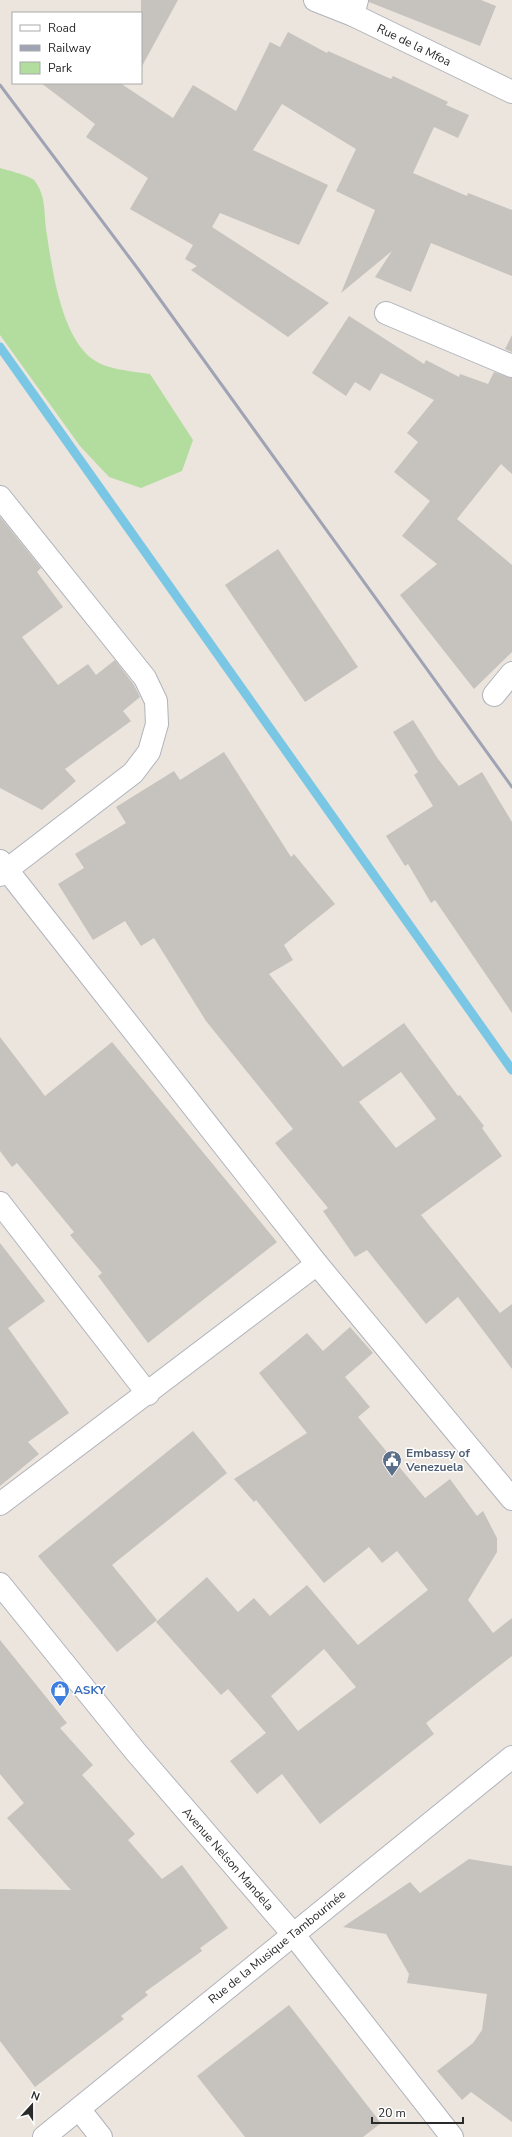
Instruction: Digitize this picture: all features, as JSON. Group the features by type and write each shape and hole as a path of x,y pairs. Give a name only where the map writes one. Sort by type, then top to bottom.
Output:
{"street":[{"name":"Rue de la Mfoa","path":"315,0 355,8 512,92"},
{"path":"386,313 512,366"},
{"path":"0,497 145,678 156,701 157,724 149,752 133,773 2,868 316,1264 512,1499"},
{"path":"494,695 512,673"},
{"path":"0,1203 148,1394"},
{"path":"0,1504 148,1394 316,1264"},
{"name":"Avenue Nelson Mandela","path":"0,1584 135,1751 293,1934 452,2137"},
{"name":"Rue de la Musique Tambourinée","path":"44,2137 512,1757"},
{"path":"78,2109 101,2137"}],"green space":[{"path":"0,168 32,178 41,191 44,203 51,262 59,298 72,333 80,347 91,358 104,365 112,368 150,374 193,440 182,471 141,488 109,477 80,446 0,335"}],"building":[{"path":"141,0 178,0 142,66 142,12"},
{"path":"369,0 481,0 496,6 480,46 369,2"},
{"path":"288,32 327,53 328,51 391,79 393,76 448,102 446,105 469,115 458,138 434,127 413,173 467,196 468,193 512,210 512,276 431,243 411,292 375,277 392,251 341,293 375,210 336,191 356,149 282,104 253,150 328,185 299,245 220,213 212,227 329,303 288,337 191,270 197,266 185,259 193,245 130,209 148,178 86,137 95,124 42,84 122,84 173,118 193,85 236,111 270,42 280,47"},
{"path":"349,316 424,364 426,360 459,377 460,374 488,384 494,372 512,378 512,474 501,464 457,519 512,565 512,652 474,689 400,595 437,564 402,536 430,501 394,472 418,442 407,433 434,400 381,373 370,391 355,382 346,396 312,373"},
{"path":"512,335 512,352 505,349"},
{"path":"0,517 41,568 37,572 63,607 22,637 58,685 88,664 96,675 115,660 134,685 140,697 123,711 131,721 65,769 76,781 42,810 0,788"},
{"path":"278,549 358,667 305,702 225,585"},
{"path":"413,720 438,759 459,786 482,772 512,822 512,1013 435,900 431,903 408,864 405,866 386,836 433,806 414,775 418,772 393,732"},
{"path":"224,752 291,857 294,854 335,904 284,945 293,960 269,974 343,1067 404,1023 458,1096 460,1095 484,1126 482,1128 502,1156 421,1215 500,1313 512,1304 512,1369 458,1297 426,1324 367,1250 355,1257 323,1211 328,1208 275,1143 293,1129 206,1021 154,938 141,946 125,921 93,940 58,884 84,868 75,854 126,823 116,807 174,771 180,780","holes":["401,1072 436,1119 396,1148 359,1102"]},
{"path":"0,1037 45,1096 112,1042 277,1242 148,1343 98,1276 102,1273 70,1235 74,1232 17,1163 12,1167 0,1151"},
{"path":"0,1243 45,1301 8,1328 69,1413 28,1442 39,1454 0,1486"},
{"path":"350,1327 373,1353 345,1377 370,1407 358,1417 425,1498 450,1479 477,1516 483,1511 497,1538 497,1552 468,1600 493,1633 512,1618 512,1656 426,1723 434,1734 320,1824 282,1774 257,1794 230,1761 266,1733 228,1689 221,1695 156,1622 207,1577 238,1612 254,1598 270,1616 307,1585 358,1645 428,1590 397,1551 382,1563 369,1547 324,1583 256,1500 254,1502 234,1479 307,1433 259,1373 307,1333 323,1351","holes":["324,1649 356,1687 298,1731 271,1696"]},
{"path":"193,1431 227,1473 112,1565 157,1620 117,1652 38,1556"},
{"path":"0,1640 67,1723 60,1728 93,1765 82,1775 135,1834 128,1840 162,1879 182,1865 228,1928 200,1948 202,1951 145,1992 148,1995 121,2016 124,2019 35,2087 0,2041 0,1889 71,1890 7,1818 24,1803 0,1774"},
{"path":"469,1859 512,1866 512,2122 471,2092 462,2100 437,2071 473,2043 482,2030 487,1994 407,1983 409,1974 386,1934 343,1927 410,1882 420,1893"},
{"path":"289,2005 381,2123 363,2137 245,2137 197,2076"}],"waterway":[{"path":"0,347 512,1070"}],"railway":[{"path":"0,85 138,269 512,787"}],"place":[{"name":"Embassy of Venezuela","path":"392,1477"},
{"name":"ASKY","path":"60,1707"}]}
